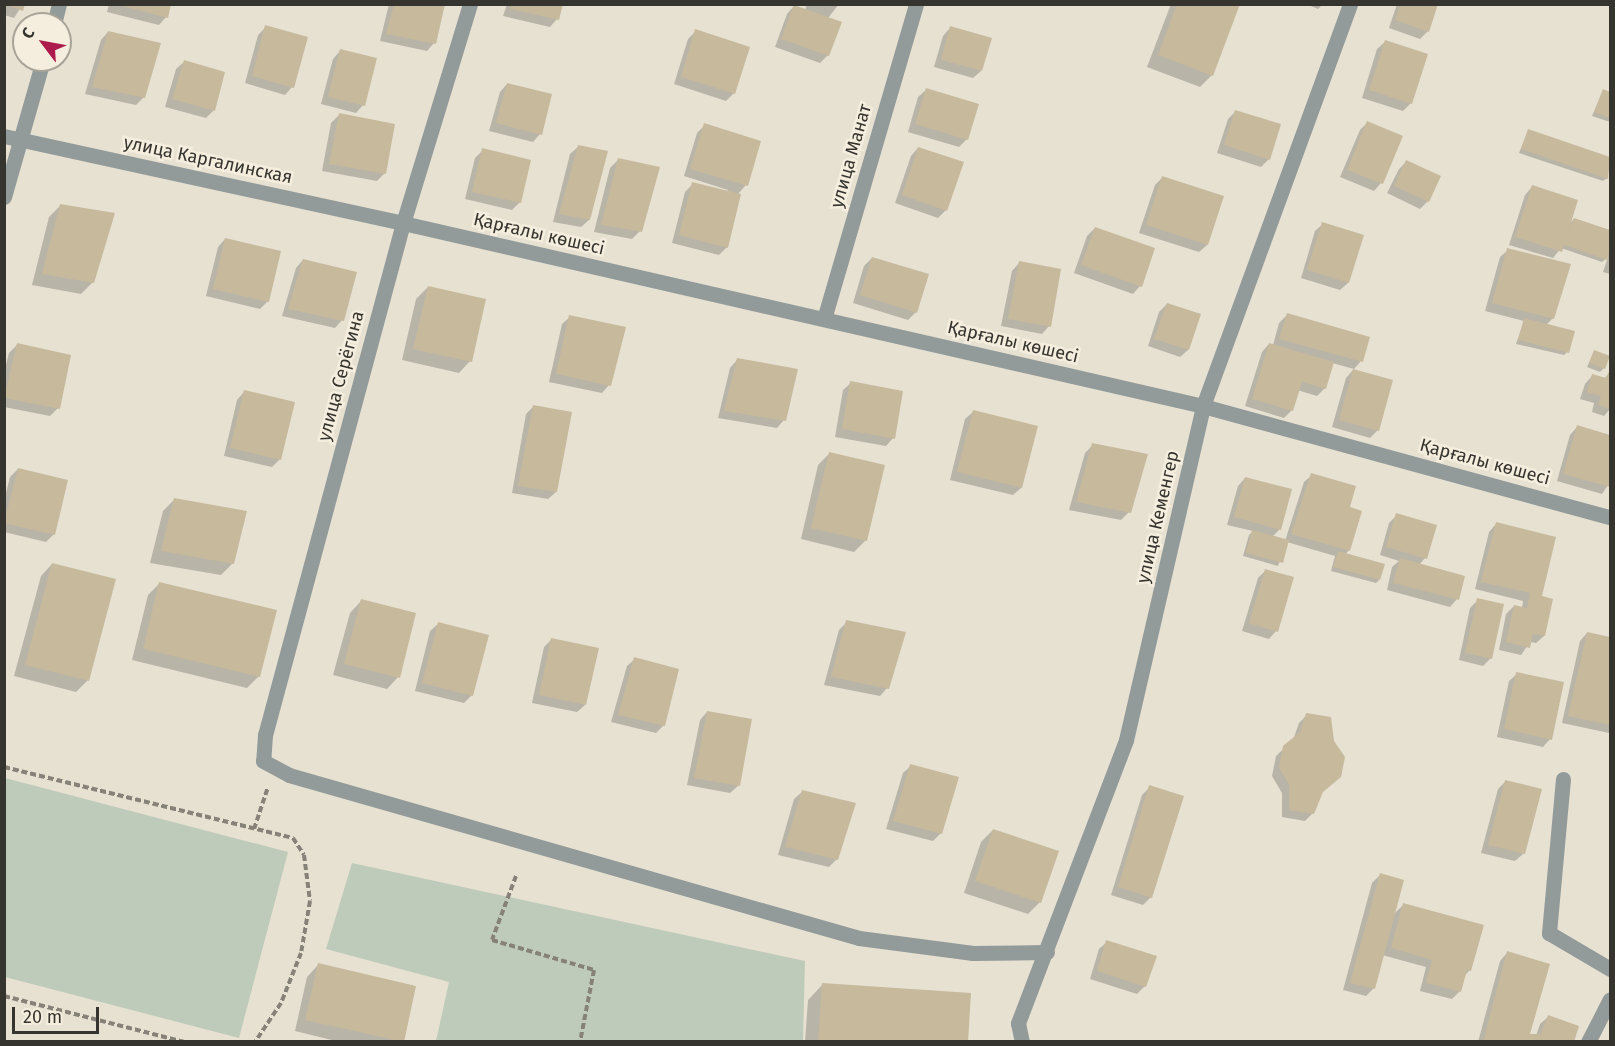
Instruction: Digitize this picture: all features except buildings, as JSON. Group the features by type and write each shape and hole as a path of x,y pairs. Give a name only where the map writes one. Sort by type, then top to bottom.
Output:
{"street":[{"name":"улица Серёгина","path":"270,764 265,735 403,223 470,4"},
{"name":"улица Манат","path":"824,319 916,4"},
{"name":"улица Кеменгер","path":"1022,1041 1018,1023 1126,740 1203,406 1350,4"},
{"path":"4,197 40,72"},
{"name":"улица Каргалинская","path":"4,136 403,223"},
{"name":"Қарғалы көшесі","path":"403,223 1203,406 1611,517"},
{"path":"270,764 289,775 859,938 973,953 1047,952"},
{"path":"1563,779 1549,933 1611,969"},
{"path":"1588,1041 1611,999"}],"path":[{"path":"254,829 270,764"},
{"path":"4,767 293,838 304,855 310,901 301,953 281,1003 255,1041"},
{"path":"516,876 492,940 594,970 580,1041"},
{"path":"4,996 184,1041"}],"green space":[{"path":"5,778 288,852 239,1038 5,977"},
{"path":"352,863 805,961 803,1041 436,1041 449,982 326,949"}]}
